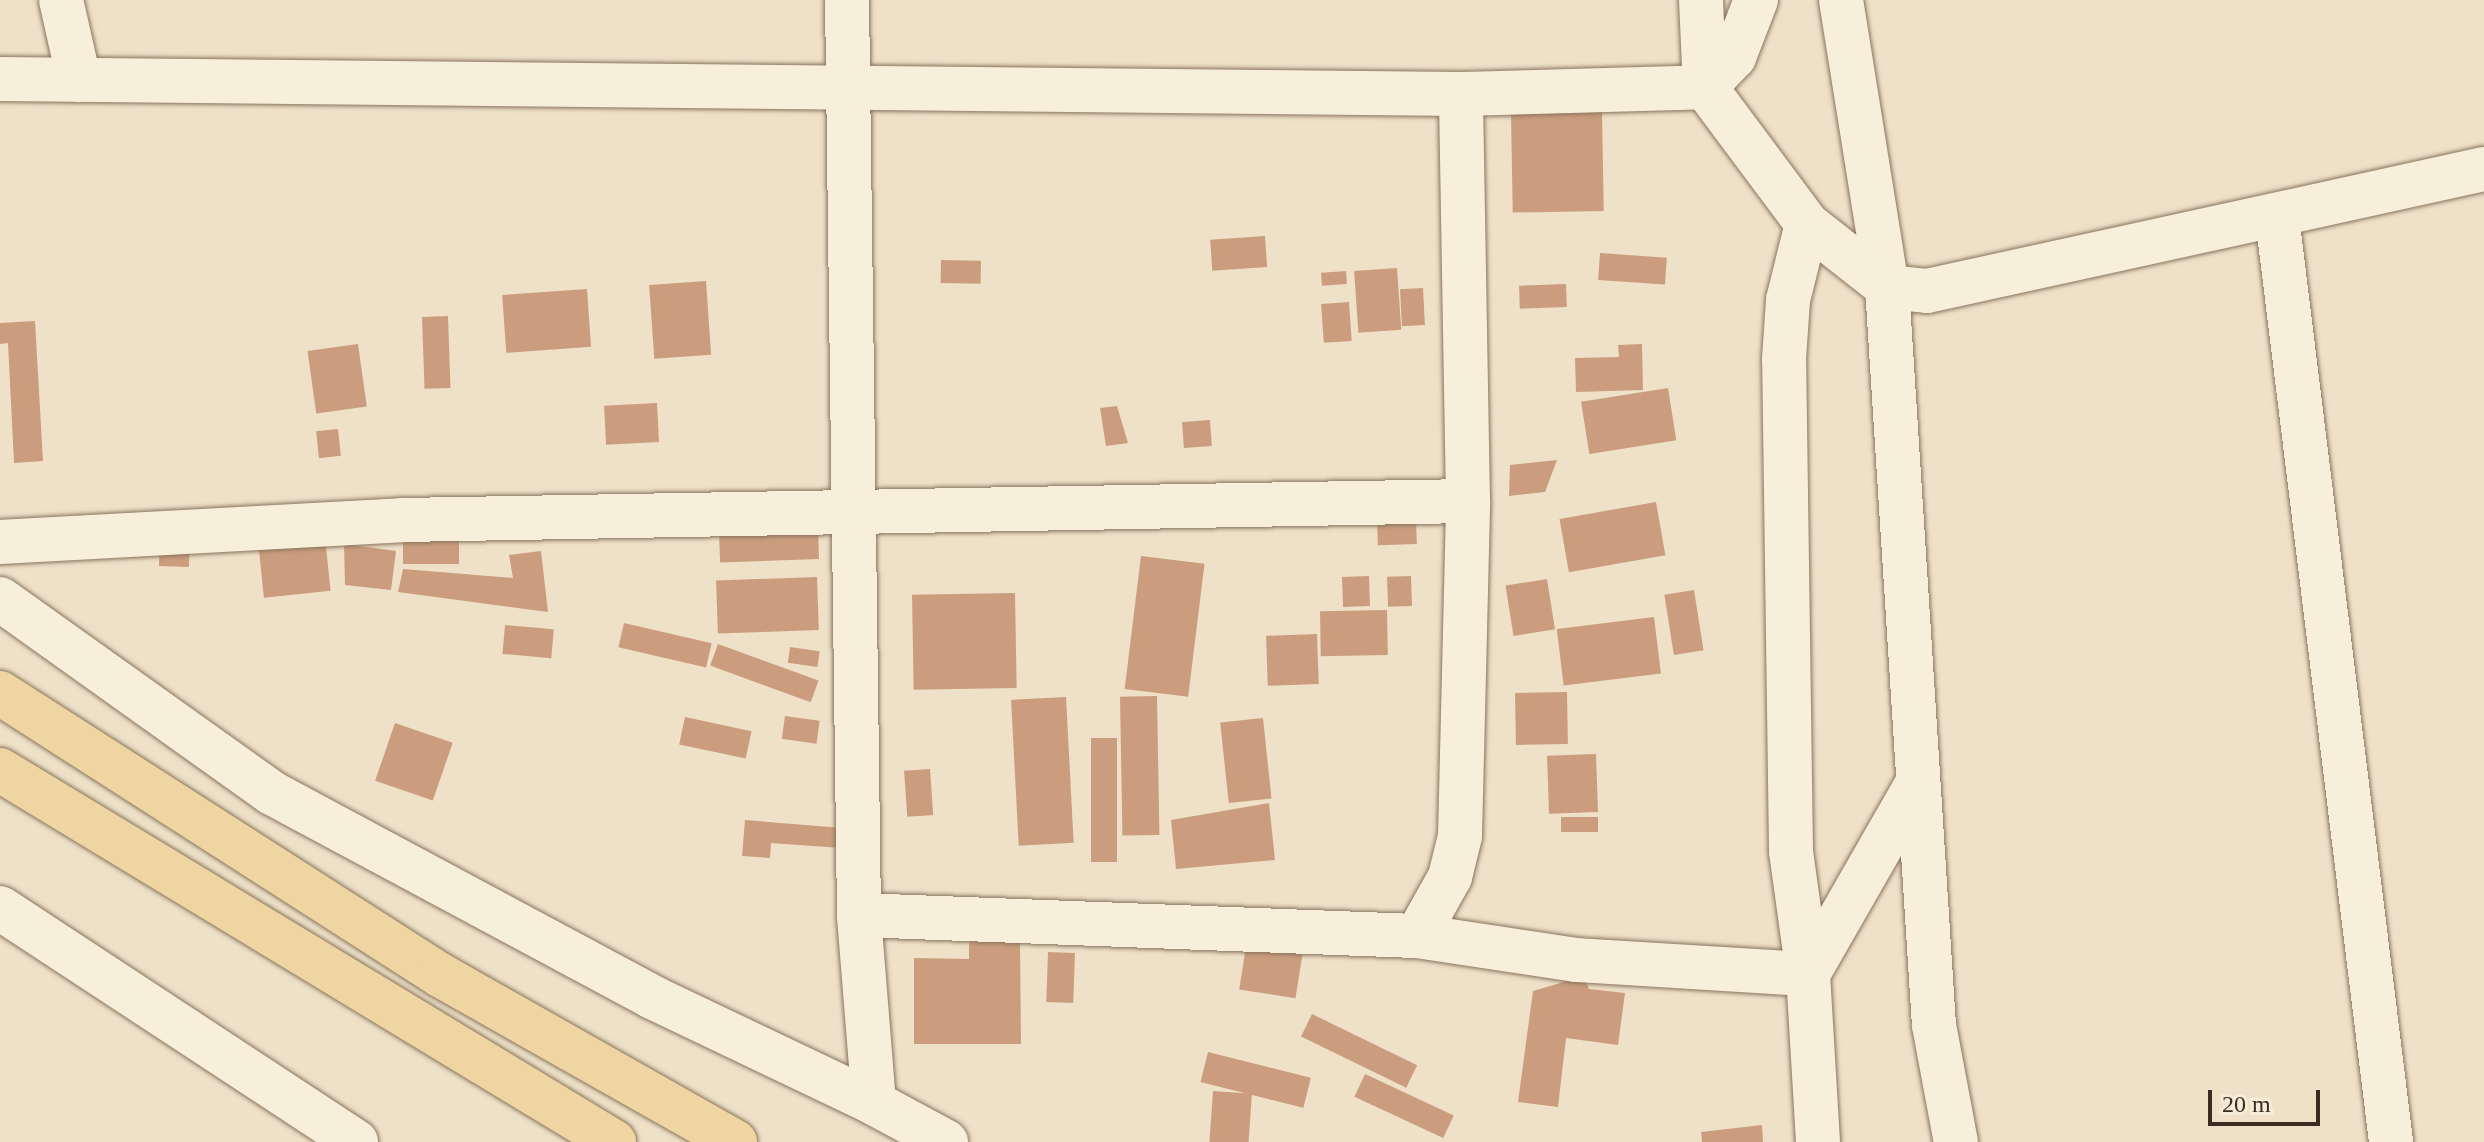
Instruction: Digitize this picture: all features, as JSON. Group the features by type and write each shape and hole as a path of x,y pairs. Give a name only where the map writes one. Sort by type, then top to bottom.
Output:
{"main road":[{"path":"0,693 440,975 735,1142"},
{"path":"0,770 614,1142"}],"street":[{"path":"61,0 79,80"},
{"path":"847,0 859,915 874,1103"},
{"path":"1701,0 1705,87 1807,224 1887,287 1958,287 2484,169"},
{"path":"0,79 847,91 1461,94 1705,87 1734,57 1756,0"},
{"path":"1841,0 1887,287 1934,1025 1956,1142"},
{"path":"1417,936 1450,877 1460,836 1468,501 1461,94"},
{"path":"2277,217 2391,1142"},
{"path":"1807,224 1788,300 1784,359 1790,821 1808,974 1818,1142"},
{"path":"0,542 402,520 1468,501"},
{"path":"0,599 272,793 652,997 874,1103 946,1142"},
{"path":"1808,974 1917,784"},
{"path":"0,908 356,1142"},
{"path":"859,915 1417,936 1576,960 1808,974"}],"building":[{"path":"1602,112 1604,211 1513,213 1511,114"},
{"path":"1265,236 1267,267 1212,271 1210,240"},
{"path":"1600,253 1667,258 1665,285 1598,280"},
{"path":"941,260 981,261 981,284 941,283"},
{"path":"1397,268 1401,330 1358,333 1354,271"},
{"path":"1346,271 1347,284 1322,286 1321,273"},
{"path":"706,281 711,355 654,359 649,285"},
{"path":"1566,284 1567,307 1520,309 1519,286"},
{"path":"1423,288 1425,325 1402,326 1400,289"},
{"path":"587,289 591,347 506,353 502,295"},
{"path":"1349,302 1352,341 1324,343 1321,304"},
{"path":"448,316 451,388 425,389 422,317"},
{"path":"35,321 43,461 14,463 8,343 0,344 0,323"},
{"path":"358,344 367,406 316,413 307,351"},
{"path":"1642,344 1643,390 1576,392 1575,358 1619,357 1618,345"},
{"path":"1668,388 1676,440 1589,454 1581,402"},
{"path":"657,403 659,442 606,445 604,406"},
{"path":"1117,406 1128,443 1106,446 1100,408"},
{"path":"1210,420 1212,446 1184,448 1182,422"},
{"path":"338,429 341,456 319,458 316,431"},
{"path":"1557,460 1545,492 1509,496 1510,465"},
{"path":"1656,502 1665,555 1569,572 1559,519"},
{"path":"1416,519 1417,544 1378,545 1377,520"},
{"path":"403,527 459,527 459,564 403,564"},
{"path":"324,528 331,591 264,598 257,535"},
{"path":"818,529 819,559 720,562 719,532"},
{"path":"160,535 190,536 189,567 159,566"},
{"path":"344,544 396,551 391,590 345,585"},
{"path":"541,551 548,612 398,592 403,569 513,578 509,555"},
{"path":"1141,556 1205,564 1188,697 1125,689"},
{"path":"1369,576 1370,606 1343,607 1342,577"},
{"path":"1411,576 1412,606 1388,607 1387,577"},
{"path":"817,577 819,630 718,633 716,581"},
{"path":"1547,579 1555,629 1513,636 1506,586"},
{"path":"1694,590 1704,650 1674,655 1664,595"},
{"path":"1015,593 1017,688 914,690 912,595"},
{"path":"1387,610 1388,655 1321,656 1320,611"},
{"path":"1654,617 1661,674 1564,686 1557,629"},
{"path":"624,623 712,643 706,668 618,647"},
{"path":"505,625 554,629 551,658 502,654"},
{"path":"1317,634 1319,684 1268,686 1266,636"},
{"path":"718,644 819,681 811,702 710,666"},
{"path":"790,647 820,651 817,667 788,663"},
{"path":"1567,692 1568,744 1516,745 1515,693"},
{"path":"1157,696 1159,835 1122,836 1120,697"},
{"path":"1066,697 1074,843 1019,846 1011,700"},
{"path":"785,716 820,721 816,744 782,739"},
{"path":"685,717 752,731 746,759 679,744"},
{"path":"1263,718 1271,799 1229,803 1220,722"},
{"path":"395,723 453,743 433,801 375,781"},
{"path":"1091,738 1117,738 1117,862 1091,862"},
{"path":"1596,754 1598,812 1549,814 1547,756"},
{"path":"930,769 933,815 907,817 904,771"},
{"path":"1269,803 1275,860 1176,869 1171,820"},
{"path":"1561,817 1598,817 1598,832 1561,832"},
{"path":"745,820 843,828 841,848 771,843 770,858 742,856"},
{"path":"1247,940 1303,949 1295,998 1239,989"},
{"path":"969,942 1020,942 1021,1044 914,1044 914,958 969,959"},
{"path":"1048,952 1075,953 1073,1003 1046,1002"},
{"path":"1584,976 1589,989 1625,993 1618,1045 1566,1038 1558,1107 1518,1102 1533,991"},
{"path":"1312,1014 1417,1065 1406,1088 1301,1036"},
{"path":"1208,1052 1311,1078 1303,1108 1201,1082"},
{"path":"1365,1074 1454,1115 1443,1138 1354,1097"},
{"path":"1213,1091 1252,1094 1249,1142 1209,1142"},
{"path":"1762,1125 1763,1142 1702,1142 1701,1132"}]}
